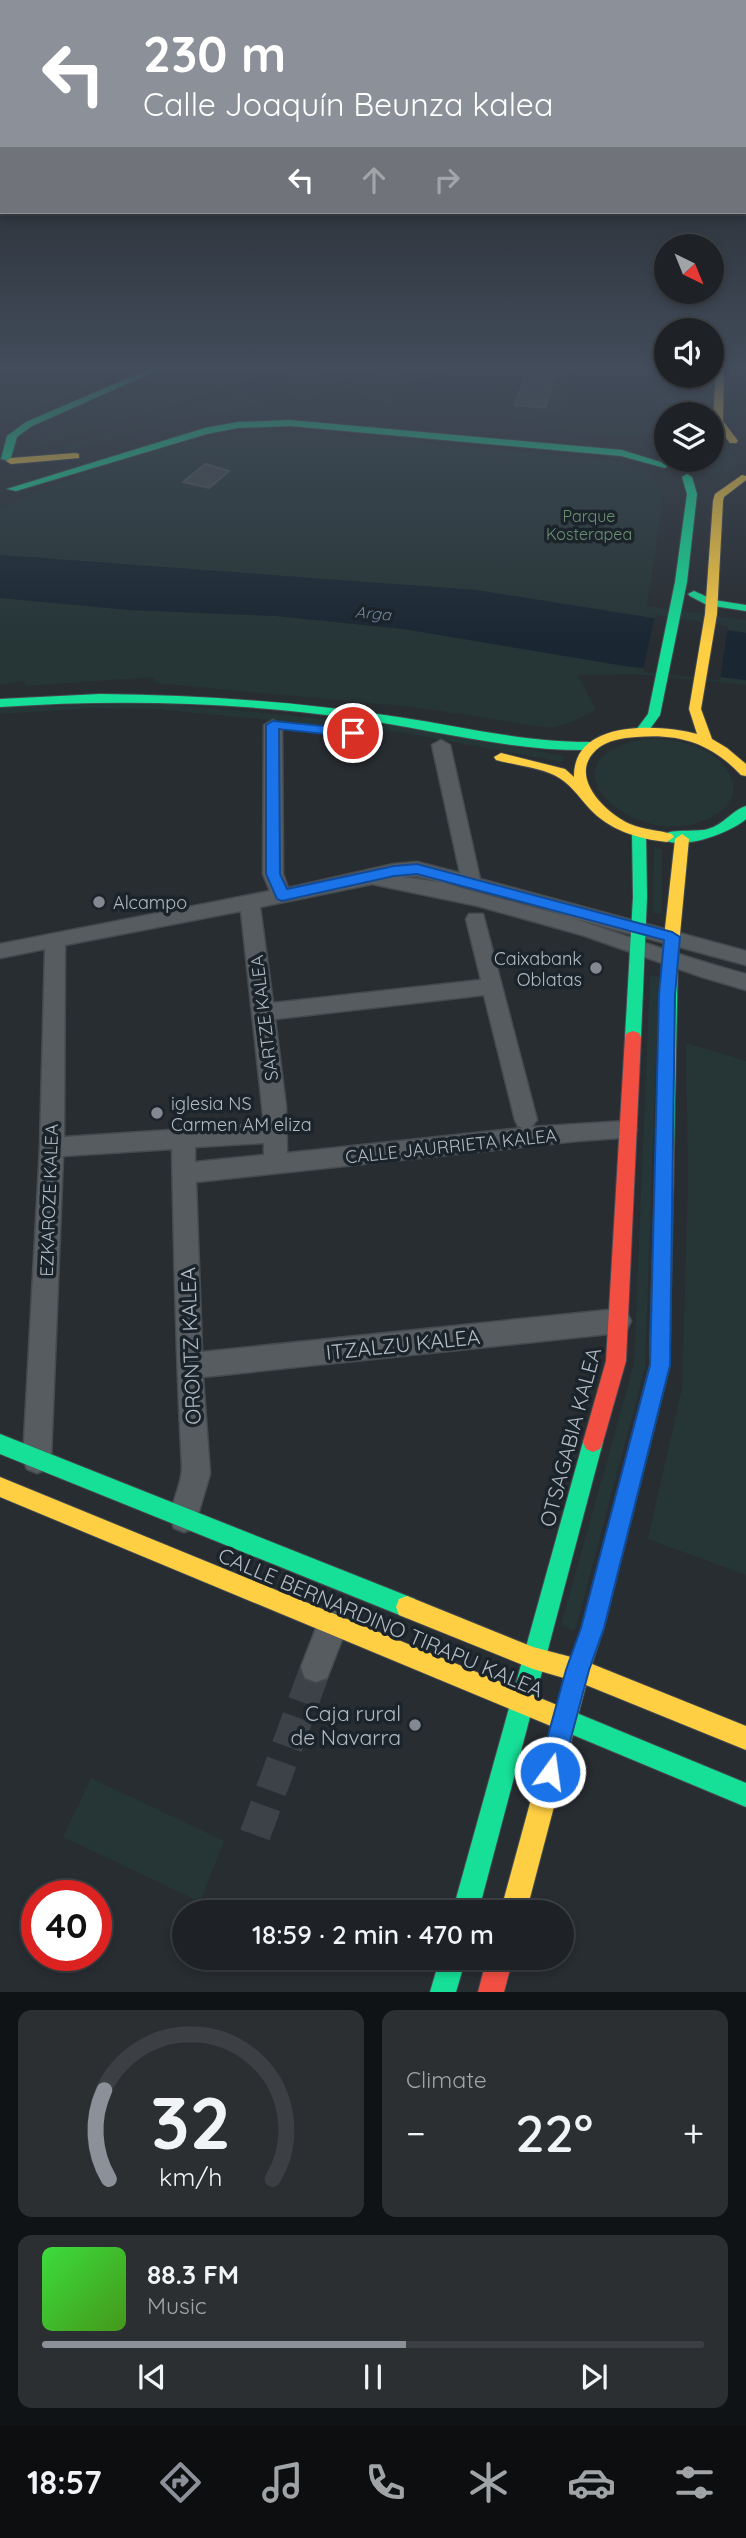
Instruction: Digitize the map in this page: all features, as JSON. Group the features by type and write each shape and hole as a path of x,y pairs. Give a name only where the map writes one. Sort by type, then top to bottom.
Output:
{"street":[{"path":"6,492 21,477 17,465 8,460"},
{"path":"6,492 111,460"},
{"path":"681,472 687,477 711,481 744,477"},
{"path":"642,730 654,715 681,582 692,494 687,477"},
{"path":"706,740 698,723 696,697 711,608 719,496 744,477"},
{"path":"681,582 711,608 746,608"},
{"path":"0,703 155,697 401,722 566,750 594,746 624,733 642,730 674,732 706,740 724,750 746,772"},
{"path":"0,718 112,711 178,716"},
{"path":"272,725 273,874 282,896"},
{"path":"386,736 464,750"},
{"path":"440,745 471,882"},
{"path":"580,789 578,773 583,758 594,746"},
{"path":"488,754 560,772 580,789 592,807 612,822 639,834 682,839 705,836 726,828 744,815"},
{"name":"OTSAGABIA KALEA","path":"469,1900 615,1361 638,936 639,834"},
{"path":"516,1900 578,1670 593,1628 660,1365 667,995 682,839"},
{"path":"0,951 282,896 394,871 417,869 471,882 638,936 670,959 746,982"},
{"path":"367,878 415,885 638,936 672,937 746,958"},
{"name":"SARTZE KALEA","path":"250,902 275,1107 274,1133"},
{"path":"477,919 526,1120"},
{"name":"EZKAROZE KALEA","path":"37,1459 52,1147 55,942"},
{"path":"265,1012 493,986"},
{"name":"CALLE JAURRIETA KALEA","path":"185,1173 577,1132 626,1130"},
{"path":"52,1147 274,1133 276,1165"},
{"path":"183,1139 185,1173"},
{"name":"ORONTZ KALEA","path":"184,1518 195,1474 189,1366 185,1173"},
{"name":"ITZALZU KALEA","path":"189,1366 618,1321"},
{"name":"CALLE BERNARDINO TIRAPU KALEA","path":"0,1444 533,1658 578,1670 746,1738"},
{"name":"CALLE BERNARDINO TIRAPU KALEA","path":"0,1487 746,1795"},
{"path":"316,1667 333,1624"},
{"path":"443,1992 449,1970"},
{"path":"491,1992 497,1970"}],"green space":[{"name":"Parque Kosterapea","path":"124,460 617,461 650,475 664,493 647,606 746,620 746,633 476,590 0,555 0,508"},
{"path":"724,460 738,460 736,466 724,472"},
{"path":"0,598 130,610 276,616 404,629 625,666 746,680 746,685 635,674 578,675 596,710 572,722 550,728 413,707 155,683 155,677 25,686 25,681 0,685"},
{"path":"160,703 400,726 564,756 562,762 399,732 153,709 93,708 0,714 0,707"},
{"path":"644,739 682,742 716,758 725,767 733,783 733,794 725,808 697,823 670,826 643,821 621,811 604,796 595,779 597,763 613,749"},
{"path":"654,848 662,849 662,914 653,913"},
{"path":"650,975 659,977 645,1368 575,1631 561,1625 634,1364"},
{"path":"686,1043 746,1061 746,1575 648,1539 682,1388 688,1183"},
{"path":"91,1778 224,1841 201,1900 196,1900 63,1837"}],"water":[{"name":"Arga","path":"0,555 476,590 746,633 746,680 625,666 404,629 276,616 130,610 0,598"}],"pier":[{"path":"655,615 728,626 720,680 643,672"}],"building":[{"path":"205,464 229,471 209,488 183,482"}],"tunnel":[{"path":"255,1835 316,1667"}],"traffic: fast":[{"path":"12,489 109,460"},
{"path":"647,460 654,462"},
{"path":"642,730 654,715 681,582 692,494 687,477"},
{"path":"694,594 711,603 746,608"},
{"path":"0,703 100,698 250,703 399,721 496,739 545,745 594,746"},
{"path":"667,837 700,835 720,830 738,819 746,810"},
{"path":"633,1037 640,897 639,833"},
{"path":"660,1344 670,955"},
{"path":"468,1900 593,1442"},
{"path":"0,1444 407,1607"},
{"path":"562,1719 746,1795"},
{"path":"443,1992 449,1970"}],"traffic: slow":[{"path":"11,461 24,460"},
{"path":"706,740 695,709 711,614 718,501 719,496 742,478"},
{"path":"667,837 626,828 601,813 591,803 581,778 583,758 590,748 605,739 624,734 682,734 723,750 746,772"},
{"path":"501,757 560,772 580,789"},
{"path":"670,955 682,839"},
{"path":"516,1900 578,1670 593,1628 660,1365 660,1344"},
{"path":"0,1487 562,1719"},
{"path":"407,1607 533,1658 578,1670 746,1738"}],"traffic: jam":[{"path":"593,1442 616,1361 633,1037"},
{"path":"491,1992 497,1970"}],"place":[{"name":"Alcampo","path":"99,902"},
{"name":"Caixabank Oblatas","path":"596,968"},
{"name":"iglesia NS Carmen AM eliza","path":"157,1113"},
{"name":"Caja rural de Navarra","path":"415,1725"}],"route":[{"path":"353,733 273,725 273,874 282,896 394,871 417,869 672,937 667,995 660,1365 593,1628 578,1670 550,1772"}]}
